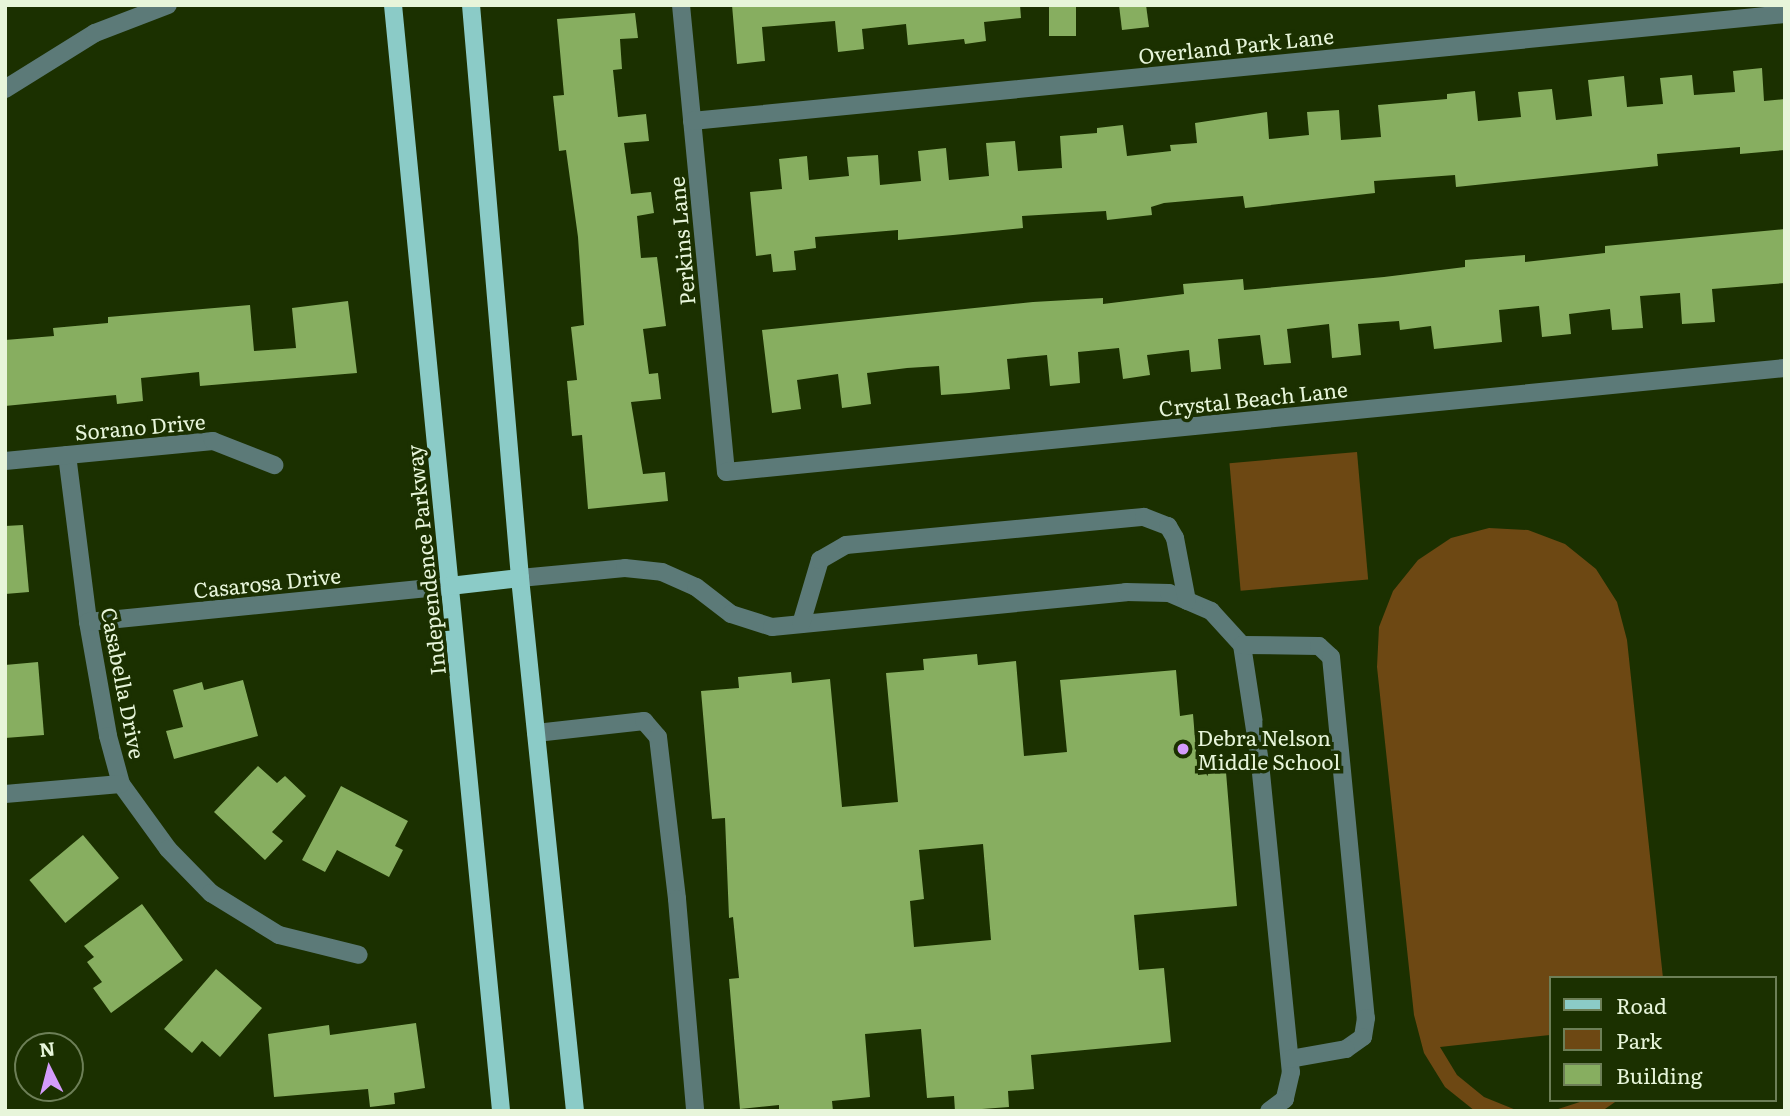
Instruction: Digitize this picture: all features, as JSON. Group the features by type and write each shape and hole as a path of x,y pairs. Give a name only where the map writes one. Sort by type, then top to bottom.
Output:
{"main road":[{"name":"Independence Parkway","path":"393,5 501,1111"},
{"path":"471,5 520,579 575,1111"},
{"path":"450,586 520,579"}],"street":[{"path":"5,89 95,33 167,5"},
{"name":"Perkins Lane","path":"681,5 726,472"},
{"name":"Overland Park Lane","path":"692,121 1785,14"},
{"name":"Crystal Beach Lane","path":"726,472 1785,368"},
{"name":"Sorano Drive","path":"5,461 213,441 274,465"},
{"name":"Casabella Drive","path":"67,455 88,622 108,736 121,784 168,849 211,893 279,935 359,955"},
{"path":"801,624 820,560 846,545 1144,517 1168,526 1175,538 1186,600"},
{"path":"520,579 625,568 662,572 696,587 750,622 772,627 1126,592 1169,593 1211,611 1242,645 1260,763 1290,1059 1284,1099 1269,1111"},
{"name":"Casarosa Drive","path":"88,622 450,586"},
{"path":"1242,645 1319,646 1331,657 1366,1018 1363,1037 1346,1049 1290,1059"},
{"path":"536,733 644,722 658,737 677,898 695,1111"},
{"path":"5,794 121,784"}],"green space":[{"path":"1357,452 1368,580 1241,591 1229,463"},
{"path":"1489,528 1528,530 1565,544 1596,569 1617,602 1627,640 1663,976 1548,976 1548,1035 1440,1047 1457,1075 1484,1097 1516,1110 1538,1111 1475,1111 1445,1087 1424,1053 1414,1015 1377,667 1379,627 1393,591 1418,560 1451,538"},
{"path":"1580,1102 1615,1102 1602,1111 1552,1111"}],"building":[{"path":"732,5 1020,5 1021,18 984,22 986,41 965,44 964,39 908,45 906,24 862,29 864,49 838,52 835,21 762,27 765,61 737,64"},
{"path":"1049,5 1076,5 1076,36 1049,36"},
{"path":"1119,5 1146,5 1149,27 1122,30"},
{"path":"635,13 638,38 620,39 622,69 613,70 618,117 646,114 649,141 624,143 631,194 651,192 654,213 637,216 641,258 657,257 666,326 643,329 649,374 658,373 661,399 631,402 643,474 665,472 668,501 588,509 582,435 572,436 567,381 577,380 571,327 584,325 578,237 566,150 559,151 553,96 564,95 557,19"},
{"path":"1762,68 1764,101 1785,99 1785,150 1740,154 1740,147 1657,154 1658,166 1456,187 1455,175 1374,181 1375,193 1245,208 1243,196 1164,203 1151,207 1152,215 1107,220 1106,211 1022,216 1023,228 898,240 898,230 815,237 816,248 794,251 796,270 773,272 771,254 756,256 750,192 782,189 779,159 807,156 809,180 849,176 847,157 878,155 880,185 921,181 918,151 946,148 949,180 989,176 986,143 1015,141 1018,171 1062,168 1060,136 1097,133 1097,128 1123,125 1127,156 1171,151 1170,145 1197,143 1195,123 1267,112 1269,139 1309,135 1307,112 1339,110 1341,140 1381,137 1378,105 1447,99 1447,94 1475,91 1478,121 1521,117 1518,92 1552,89 1556,120 1592,116 1588,80 1624,76 1627,107 1663,104 1660,78 1692,75 1694,95 1735,92 1733,71"},
{"path":"1785,229 1785,283 1712,289 1715,322 1682,324 1680,293 1640,296 1643,328 1612,330 1610,309 1569,314 1571,334 1542,337 1539,306 1499,310 1502,342 1434,349 1431,326 1400,330 1399,321 1358,324 1361,355 1332,358 1329,324 1287,329 1291,363 1264,365 1260,335 1218,339 1221,369 1191,372 1189,350 1147,355 1150,375 1123,379 1119,348 1078,352 1080,383 1050,386 1047,355 1007,359 1010,389 969,393 941,395 939,366 907,368 867,373 871,404 842,408 838,374 797,380 801,409 772,413 762,330 1033,302 1103,298 1103,304 1184,294 1183,284 1243,279 1244,290 1384,277 1465,267 1465,260 1525,255 1525,262 1605,253 1605,246"},
{"path":"348,301 357,373 200,386 199,372 141,378 143,401 117,404 116,395 5,406 5,340 54,336 53,328 108,323 108,317 250,305 254,351 296,348 292,308"},
{"path":"23,525 29,592 5,594 5,526"},
{"path":"977,654 978,665 1016,661 1024,756 1067,752 1060,680 1176,670 1180,716 1193,714 1198,775 1226,772 1237,906 1134,915 1139,970 1164,968 1171,1042 1031,1055 1034,1089 1008,1091 1009,1107 955,1111 954,1096 927,1098 921,1029 865,1034 870,1097 832,1101 833,1111 779,1111 779,1105 740,1109 729,979 739,978 733,917 729,918 725,818 712,819 701,691 739,688 738,677 791,672 792,683 830,679 842,807 898,802 886,673 924,670 923,659","holes":["983,844 991,940 914,947 910,901 924,899 919,850"]},
{"path":"38,662 44,735 5,738 5,665"},
{"path":"243,680 258,736 174,759 166,731 183,727 173,690 202,682 204,690"},
{"path":"258,766 277,783 285,776 306,796 272,832 283,841 265,860 214,812"},
{"path":"341,786 408,821 395,846 403,850 389,877 337,850 325,872 302,860"},
{"path":"83,835 119,878 65,923 29,880"},
{"path":"142,904 183,960 111,1013 93,988 102,982 87,962 94,957 84,946"},
{"path":"216,969 262,1008 220,1057 202,1041 192,1053 164,1029"},
{"path":"416,1023 425,1088 394,1093 395,1104 370,1107 368,1089 274,1097 268,1034 329,1025 330,1035"}],"place":[{"name":"Debra Nelson Middle School","path":"1183,749"}]}
